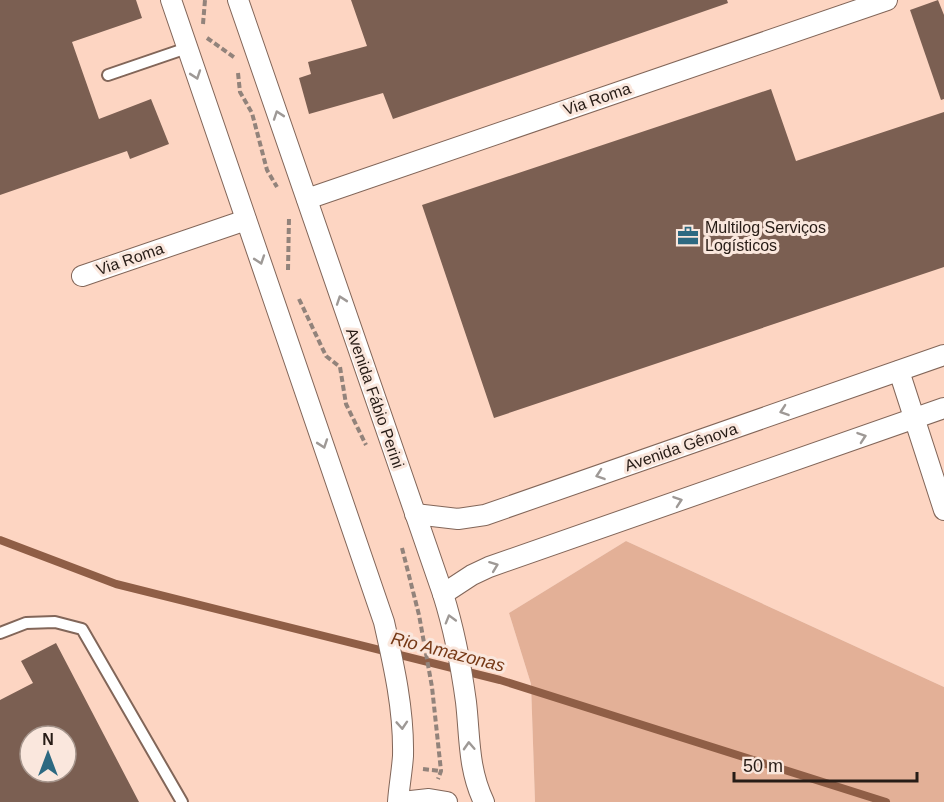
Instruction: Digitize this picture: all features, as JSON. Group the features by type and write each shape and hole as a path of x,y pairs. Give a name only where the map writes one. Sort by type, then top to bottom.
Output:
{"street":[{"path":"171,0 384,622 394,667 402,726 403,746 398,802"},
{"name":"Avenida Fábio Perini","path":"238,0 298,203 443,594 456,644 468,720 470,759 483,802"},
{"name":"Via Roma","path":"298,203 887,0"},
{"name":"Via Roma","path":"82,276 246,220"},
{"name":"Avenida Gênova","path":"415,514 458,519 485,515 944,355"},
{"path":"899,371 944,510"},
{"path":"443,594 489,567 944,408"},
{"path":"402,802 438,800"}],"lane":[{"path":"108,75 187,48"},
{"path":"0,633 26,623 55,622 82,629 182,802"}],"path":[{"path":"205,0 202,34 236,59"},
{"path":"238,70 240,92 252,113 267,170 278,189"},
{"path":"288,276 298,203"},
{"path":"297,296 326,356 340,367 346,404 366,445"},
{"path":"401,545 419,615 432,687 441,771 438,800"}],"shaded area":[{"path":"0,0 944,0 944,687 626,541 509,613 531,684 535,802 0,802"},
{"path":"626,541 944,687 944,802 535,802 531,684 509,613"}],"building":[{"path":"0,0 136,0 142,18 72,42 99,119 151,99 169,144 130,159 127,151 0,195"},
{"path":"351,0 727,0 728,3 393,119 383,93 309,114 299,78 311,74 308,62 367,46"},
{"path":"938,0 944,15 944,99 941,100 910,10"},
{"name":"Multilog Serviços Logísticos","path":"771,89 796,161 944,112 944,267 494,418 422,205"},
{"path":"56,643 139,802 0,802 0,700 33,683 21,661"}],"waterway":[{"name":"Rio Amazonas","path":"0,540 116,584 500,680 886,802"}],"place":[{"name":"Multilog Serviços Logísticos","path":"688,236"}]}
